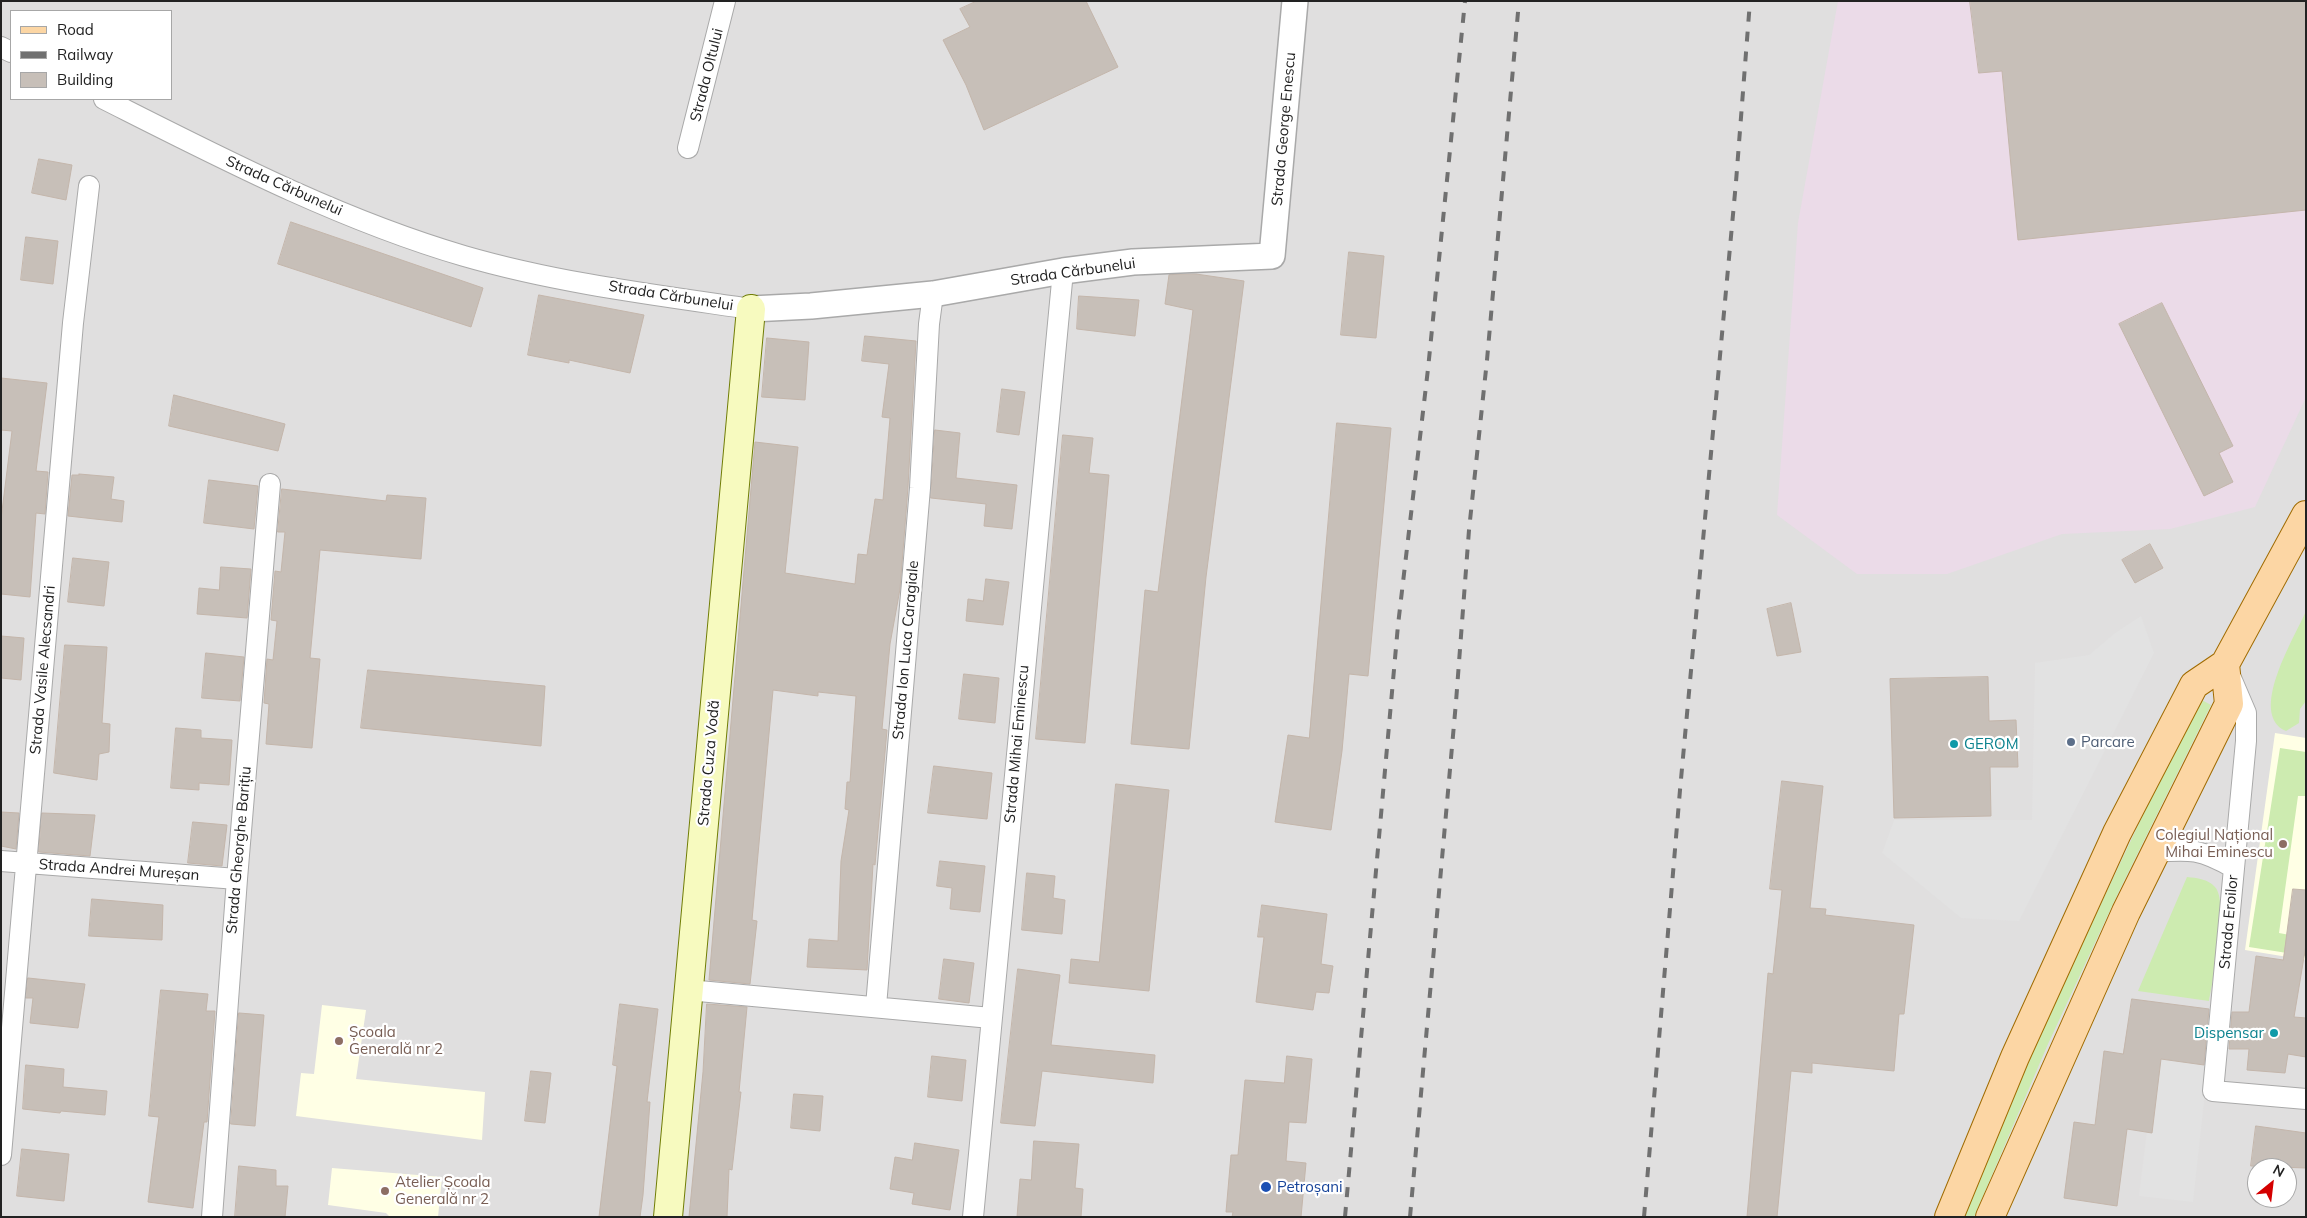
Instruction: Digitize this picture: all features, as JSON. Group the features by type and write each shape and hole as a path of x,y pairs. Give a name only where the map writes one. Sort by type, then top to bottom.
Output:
{"main road":[{"name":"Strada Cuza Vodă","path":"668,1217 751,309"},
{"path":"1948,1217 2015,1057 2118,833 2194,685 2225,664 2306,515"},
{"path":"1990,1217 2086,999 2154,852 2229,704 2225,664"}],"street":[{"name":"Strada Oltului","path":"688,148 725,1"},
{"name":"Strada George Enescu","path":"1272,256 1295,1"},
{"name":"Strada Cărbunelui","path":"106,100 241,168 315,202 404,237 465,256 527,272 642,293 751,309 811,306 933,294 1063,271 1134,262 1272,256"},
{"name":"Strada Vasile Alecsandri","path":"1,1154 73,323 89,186"},
{"name":"Strada Mihai Eminescu","path":"973,1217 1063,271"},
{"name":"Strada Ion Luca Caragiale","path":"876,1006 920,488 929,324 933,294"},
{"name":"Strada Gheorghe Barițiu","path":"212,1217 236,879 270,484"},
{"name":"Strada Eroilor","path":"2225,664 2246,713 2213,1092 2306,1100"},
{"path":"2154,852 2191,849 2210,854 2234,868"},
{"name":"Strada Andrei Mureșan","path":"1,861 236,879"},
{"path":"688,990 991,1018"}],"shaded area":[{"path":"1,1 2306,1 2306,1217 1,1217"},
{"path":"1838,1 2306,1 2306,397 2255,507 2170,529 2062,534 1947,574 1857,574 1777,515 1798,223"},
{"name":"Parcare","path":"2141,616 2154,653 2019,921 1961,918 1882,853 1894,820 2032,820 2035,663 2089,655 2115,633"},
{"name":"Colegiul Național Mihai Eminescu","path":"2275,733 2306,738 2306,960 2245,950"},
{"name":"Școala Generală nr 2","path":"322,1005 366,1010 356,1079 485,1092 482,1140 296,1116 301,1073 314,1074"},
{"path":"2161,1060 2208,1065 2193,1202 2139,1196 2147,1132 2153,1132"},
{"name":"Atelier Școala Generală nr 2","path":"332,1168 442,1177 438,1217 390,1217 386,1213 328,1205"}],"green space":[{"path":"2306,611 2306,701 2300,709 2299,723 2286,731 2275,722 2271,709 2272,692 2277,674"},
{"path":"2200,699 2211,705 2119,891 2048,1044 1974,1217 1961,1217 2035,1044 2184,728"},
{"path":"2280,748 2306,752 2306,796 2298,796 2279,933 2306,938 2306,956 2249,947"},
{"path":"2187,877 2209,882 2215,887 2219,895 2221,908 2219,942 2209,1001 2138,991"}],"building":[{"path":"977,1 1086,1 1118,67 984,130 966,85 943,40 970,27 960,9"},
{"path":"1970,1 2306,1 2306,210 2018,240 2002,71 1979,73"},
{"path":"39,159 72,165 66,200 32,193"},
{"path":"291,222 483,288 471,327 278,264"},
{"path":"26,237 58,241 53,284 21,280"},
{"path":"1349,252 1384,256 1376,338 1341,335"},
{"path":"1196,274 1244,281 1206,577 1189,749 1131,744 1145,590 1158,592 1193,310 1165,304 1169,275"},
{"path":"539,295 644,315 630,373 569,360 569,363 528,355"},
{"path":"1079,296 1139,300 1135,336 1077,329"},
{"path":"2162,303 2233,446 2219,453 2233,482 2204,496 2119,324"},
{"path":"865,336 916,341 900,589 890,644 882,729 887,730 875,865 873,864 867,970 807,967 809,939 838,941 841,861 849,810 845,809 847,782 850,782 856,696 818,692 818,696 773,690 752,920 757,921 750,984 709,980 755,442 798,447 785,573 855,584 858,554 867,555 875,499 883,500 890,418 882,417 889,364 862,361"},
{"path":"767,338 809,342 805,400 762,397"},
{"path":"1,378 47,383 36,471 48,472 45,514 36,513 30,597 1,594 1,519 12,431 1,430"},
{"path":"1002,389 1025,392 1019,435 997,432"},
{"path":"174,395 285,424 278,451 169,426"},
{"path":"1337,423 1391,428 1368,676 1349,674 1342,751 1331,830 1275,822 1288,735 1309,738"},
{"path":"935,430 960,433 956,478 1017,485 1012,529 984,526 986,504 931,498"},
{"path":"1063,435 1093,438 1089,473 1109,475 1085,743 1036,739"},
{"path":"72,475 114,477 111,499 124,501 122,522 68,516"},
{"path":"209,480 258,486 254,529 204,523"},
{"path":"282,489 386,501 387,495 426,498 421,559 320,550 310,658 320,659 312,748 266,744 269,704 264,703 267,659 273,660 277,621 271,620 275,571 281,572 285,532 278,532"},
{"path":"2150,544 2163,568 2135,583 2122,560"},
{"path":"73,558 109,562 104,606 68,602"},
{"path":"221,567 251,569 247,618 197,614 199,588 219,590"},
{"path":"986,579 1009,582 1003,625 966,621 968,599 983,601"},
{"path":"1791,603 1801,652 1777,656 1767,609"},
{"path":"1,636 24,638 21,680 1,678"},
{"path":"65,645 107,647 102,723 110,724 109,752 99,754 97,780 54,773"},
{"path":"206,653 244,657 240,701 202,698"},
{"path":"368,670 545,686 541,746 361,728"},
{"path":"964,674 999,678 995,723 959,719"},
{"name":"GEROM","path":"1988,677 1989,721 2016,720 2018,767 1990,767 1991,816 1894,818 1890,679"},
{"path":"176,728 201,730 201,738 232,740 229,785 199,783 199,790 171,788"},
{"path":"934,766 992,773 987,819 928,813"},
{"path":"1782,781 1823,786 1810,908 1826,909 1825,915 1914,925 1904,1014 1899,1014 1894,1071 1812,1063 1812,1073 1791,1071 1777,1217 1747,1217 1768,973 1773,974 1782,890 1770,889"},
{"path":"1116,784 1169,790 1149,991 1069,983 1071,959 1099,962"},
{"path":"1,812 19,813 16,849 1,846"},
{"path":"42,813 95,815 90,856 39,852"},
{"path":"193,822 227,825 222,866 188,863"},
{"path":"940,861 985,866 980,912 950,909 952,888 937,886"},
{"path":"1027,873 1055,876 1053,898 1065,900 1062,934 1022,930"},
{"path":"2293,889 2306,890 2306,945 2294,1017 2306,1018 2306,1057 2288,1054 2285,1073 2247,1070 2249,1049 2229,1049 2232,1012 2249,1012 2256,956 2283,960"},
{"path":"92,899 163,905 162,940 89,936"},
{"path":"1262,905 1327,914 1321,964 1333,966 1329,993 1316,992 1313,1010 1256,1002 1264,937 1258,937"},
{"path":"944,959 974,963 969,1003 939,999"},
{"path":"1018,969 1060,975 1051,1045 1155,1055 1153,1083 1042,1071 1035,1126 1001,1123"},
{"path":"28,978 85,984 78,1028 30,1023 33,998 26,998"},
{"path":"161,990 208,994 206,1011 215,1011 207,1122 204,1122 193,1208 148,1202 159,1117 149,1116"},
{"path":"2132,999 2209,1009 2204,1065 2161,1059 2152,1133 2127,1129 2117,1206 2064,1198 2074,1122 2095,1125 2104,1051 2123,1054"},
{"path":"620,1004 658,1009 647,1102 650,1102 643,1195 640,1217 599,1217 617,1066 613,1065"},
{"path":"707,1004 747,1007 739,1092 741,1092 732,1170 729,1169 727,1217 689,1217 703,1072"},
{"path":"239,1013 264,1015 255,1126 231,1124"},
{"path":"932,1056 966,1060 962,1101 928,1097"},
{"path":"1287,1056 1312,1059 1306,1123 1289,1122 1286,1161 1306,1163 1301,1217 1232,1217 1233,1212 1226,1212 1231,1155 1238,1155 1245,1080 1284,1083"},
{"path":"26,1065 64,1069 63,1087 107,1091 105,1115 23,1109"},
{"path":"531,1071 551,1073 545,1123 525,1121"},
{"path":"794,1094 823,1096 820,1131 791,1128"},
{"path":"2256,1126 2306,1133 2306,1168 2297,1168 2297,1158 2252,1158"},
{"path":"1034,1141 1079,1144 1075,1188 1083,1189 1081,1217 1017,1217 1020,1179 1031,1180"},
{"path":"915,1143 959,1150 950,1210 912,1204 914,1193 890,1189 895,1157 912,1160"},
{"path":"22,1149 69,1154 64,1201 17,1196"},
{"path":"239,1166 276,1170 276,1186 288,1186 285,1217 235,1217"}],"railway":[{"path":"1345,1217 1398,625 1428,369 1465,1"},
{"path":"1410,1217 1456,702 1469,530 1487,360 1519,1"},
{"path":"1644,1217 1680,790 1736,182 1750,1"}],"place":[{"name":"Parcare","path":"2071,742"},
{"name":"GEROM","path":"1954,744"},
{"name":"Colegiul Național Mihai Eminescu","path":"2283,844"},
{"name":"Dispensar","path":"2274,1033"},
{"name":"Școala Generală nr 2","path":"339,1041"},
{"name":"Petroșani","path":"1266,1187"},
{"name":"Atelier Școala Generală nr 2","path":"385,1191"}]}
